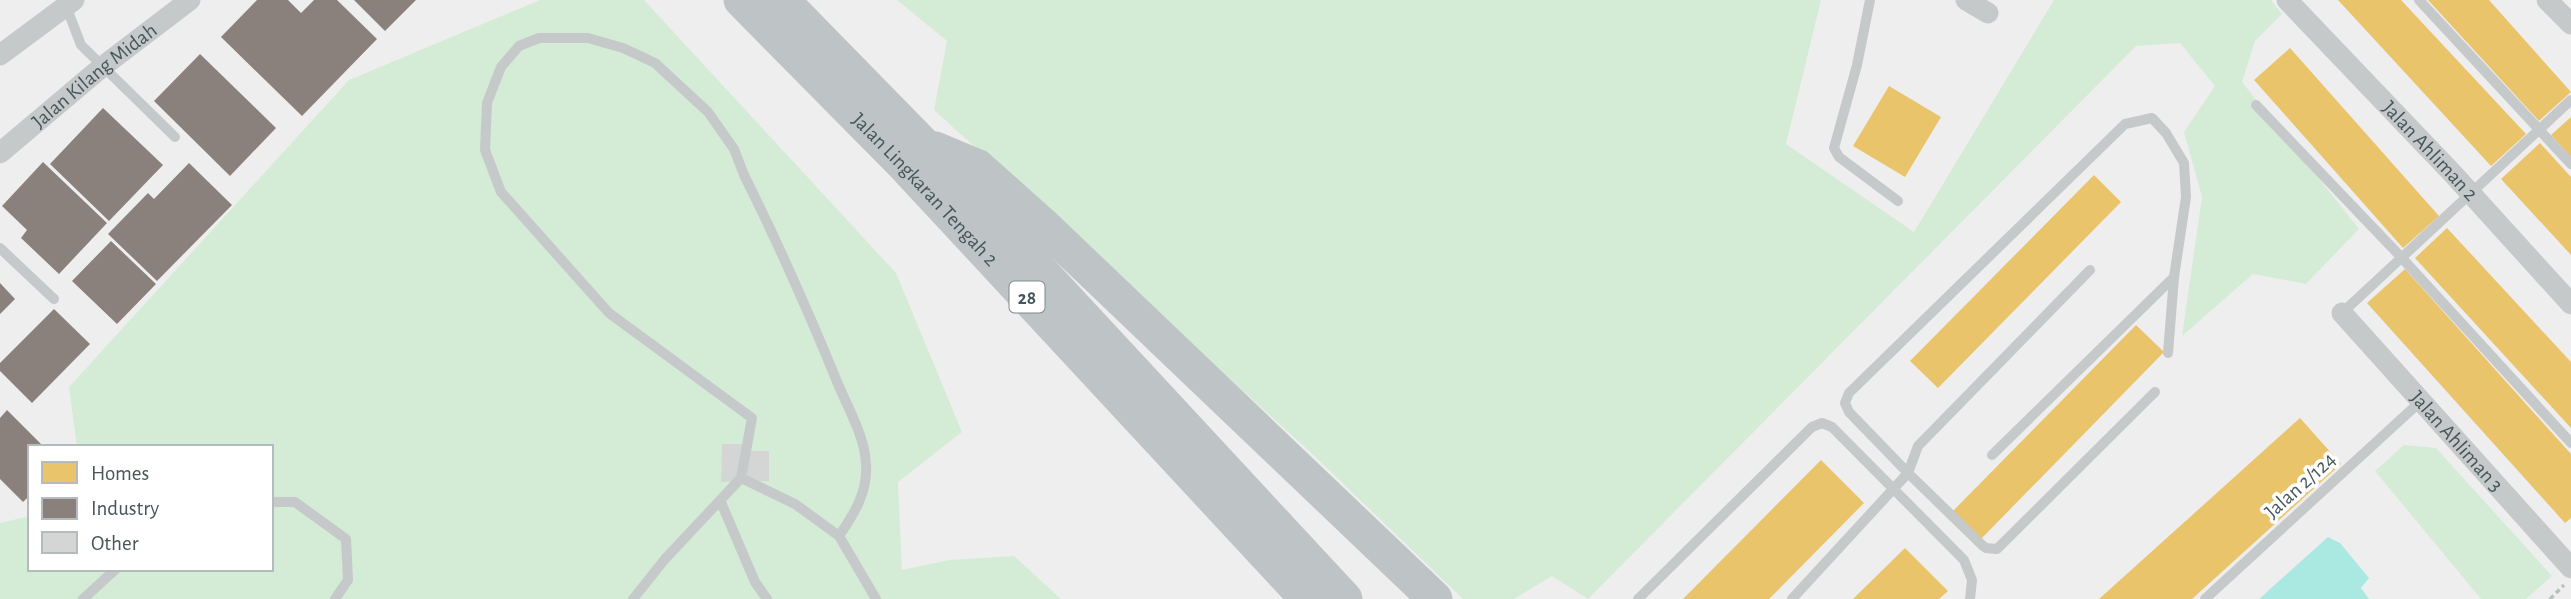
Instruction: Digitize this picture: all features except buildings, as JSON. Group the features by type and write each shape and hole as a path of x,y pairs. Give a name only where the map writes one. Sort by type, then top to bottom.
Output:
{"highway":[{"name":"Jalan Lingkaran Tengah 2","path":"741,0 905,166 1307,599"},
{"name":"Jalan Lingkaran Tengah 2","path":"782,0 922,143 1345,599"},
{"path":"922,143 978,167 988,175 1434,599"}],"street":[{"name":"Jalan Kilang Midah","path":"0,153 102,67 190,0"},
{"path":"1966,0 1988,12"},
{"name":"Jalan Ahliman 2","path":"2287,0 2571,304"},
{"path":"2547,0 2571,24"},
{"path":"0,55 67,2"},
{"name":"Jalan Ahliman 3","path":"2342,313 2571,568"}],"lane":[{"path":"1870,0 1857,65 1834,148 1839,157 1898,201"},
{"path":"2419,0 2571,164"},
{"path":"67,2 81,45 175,137"},
{"path":"632,599 665,559 741,478 752,418 610,313 501,192 485,150 487,103 501,67 519,46 539,38 588,38 623,48 655,63 708,112 734,149 819,337 858,431 867,461 866,480 858,508 839,536"},
{"path":"2342,313 2571,100"},
{"path":"2256,105 2401,257 2571,443"},
{"path":"2155,393 1997,549 1982,545 1846,408 1846,397 2125,124 2152,118 2166,133 2184,163 2186,197 2174,277 2168,353"},
{"path":"0,248 54,299"},
{"path":"1792,599 1908,473 1918,446 2090,270"},
{"path":"1992,455 2174,277"},
{"name":"Jalan 2/124","path":"2204,599 2421,400"},
{"path":"1638,599 1817,424 1832,427 1964,560 1972,580 1970,599"},
{"path":"741,478 795,504 839,536 876,599"},
{"path":"720,500 755,582 766,599"},
{"path":"273,502 295,502 346,539 348,580 335,599"},
{"path":"83,599 114,571"}],"path":[{"path":"2550,599 2571,579"}],"green space":[{"path":"540,0 644,0 896,273 962,432 898,482 902,570 949,560 1014,556 1061,599 0,599 0,523 28,516 28,571 273,571 273,445 77,445 69,387 349,80"},
{"path":"897,0 1821,0 1786,144 1914,232 2054,0 2271,0 2282,14 2255,41 2242,82 2359,229 2306,284 2253,274 2182,336 2202,197 2184,132 2215,86 2180,43 2136,46 1588,599 1552,576 1514,599 1463,599 1308,450 934,110 947,41"},
{"path":"2404,445 2436,448 2552,576 2526,599 2481,599 2375,471"}],"water":[{"path":"2328,537 2340,543 2369,578 2361,588 2369,599 2259,599"}]}
